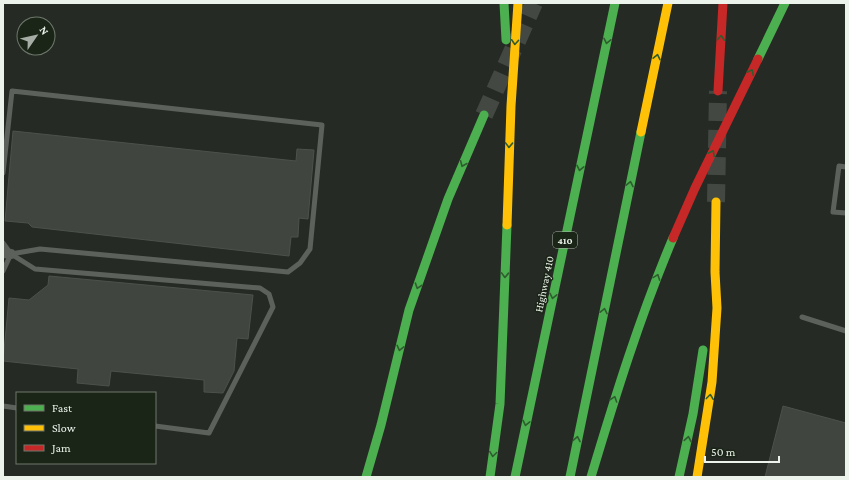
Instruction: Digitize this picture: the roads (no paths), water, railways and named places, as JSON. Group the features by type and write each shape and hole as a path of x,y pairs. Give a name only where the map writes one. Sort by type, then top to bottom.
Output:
{"highway":[{"path":"504,3 511,106"},
{"path":"490,477 500,404 511,106 518,3"},
{"name":"Highway 410","path":"515,477 615,3"},
{"path":"570,477 668,3"},
{"path":"718,91 722,3"},
{"path":"591,477 612,408 659,272 694,188 783,6"},
{"path":"366,477 381,425 409,310 448,199 484,115"},
{"path":"697,477 712,382 717,308 715,272 716,202"},
{"path":"708,308 715,272"},
{"path":"679,477 686,453 704,344"},
{"path":"378,470 381,425"}],"lane":[{"path":"3,173 12,91 322,125 310,249 300,263 288,272 40,249 7,254"},
{"path":"846,166 838,166 833,212 846,213"},
{"path":"3,242 7,254 3,271"},
{"path":"7,254 35,269 260,288 269,294 273,307 209,433 156,426"},
{"path":"802,317 846,331"},
{"path":"3,406 16,408"}],"tunnel":[{"path":"484,115 534,3"},
{"path":"716,202 718,91"}]}
